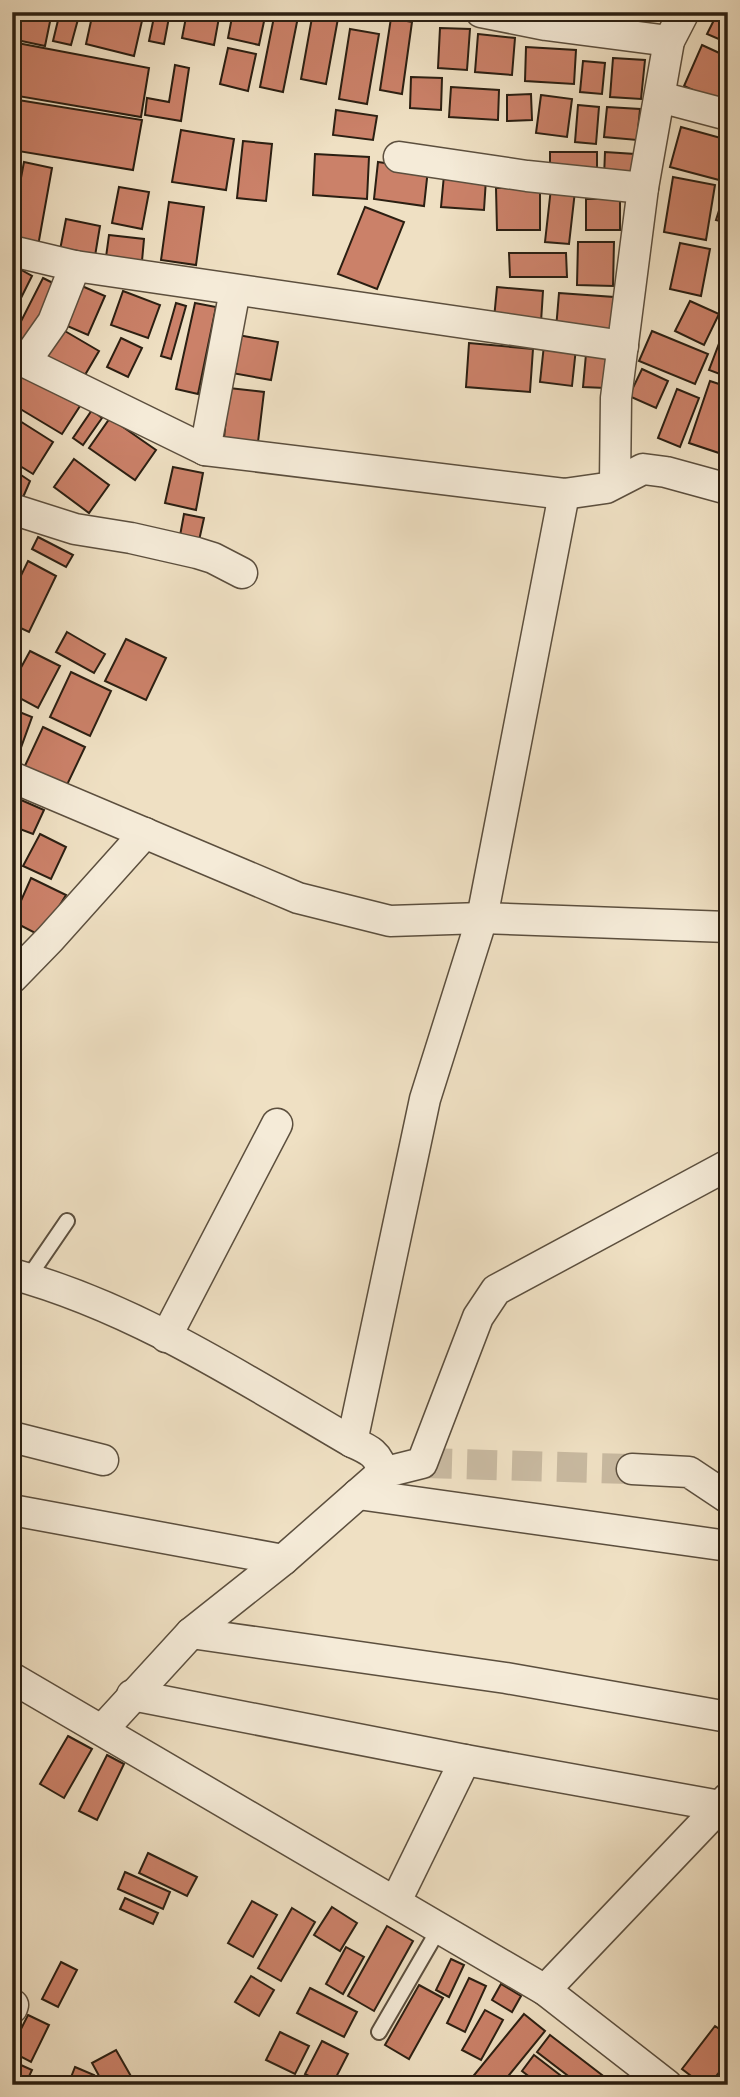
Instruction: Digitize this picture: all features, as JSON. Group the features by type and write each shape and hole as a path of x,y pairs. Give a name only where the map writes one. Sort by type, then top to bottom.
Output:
{"street":[{"path":"481,12 546,25 669,41"},
{"path":"615,482 616,398 643,188 669,41 684,12"},
{"path":"660,97 728,115"},
{"path":"399,157 466,168 643,188"},
{"path":"12,251 75,266 623,346"},
{"path":"75,266 53,322 19,371 205,450 564,494 606,488 643,469 666,472 728,489"},
{"path":"205,450 235,290"},
{"path":"352,1442 425,1098 482,918 564,494"},
{"path":"12,509 75,529 197,553 242,573"},
{"path":"12,777 298,898 390,921 482,918 728,928"},
{"path":"19,972 145,832"},
{"path":"166,1337 277,1124"},
{"path":"103,1729 191,1633 283,1560 382,1473 422,1463 478,1317 496,1290 728,1165"},
{"path":"20,1276 99,1303 226,1368 352,1442 370,1449 379,1459 382,1473"},
{"path":"12,1437 103,1460"},
{"path":"632,1468 689,1472 728,1498"},
{"path":"358,1494 728,1546"},
{"path":"12,1510 283,1560"},
{"path":"191,1633 506,1678 728,1717"},
{"path":"12,1678 545,1990 667,2085"},
{"path":"132,1695 465,1760 724,1802"},
{"path":"396,1901 465,1760"},
{"path":"545,1990 724,1802"}],"lane":[{"path":"20,1276 67,1221"},
{"path":"379,2032 440,1927"}],"building":[{"path":"12,12 52,12 45,46 12,39"},
{"path":"60,12 80,12 71,45 53,41"},
{"path":"93,12 144,12 134,56 86,44"},
{"path":"155,12 170,12 164,44 149,41"},
{"path":"187,12 220,12 214,45 182,38"},
{"path":"233,12 266,12 259,45 228,38"},
{"path":"275,12 299,12 283,92 260,87"},
{"path":"313,12 339,13 326,84 301,79"},
{"path":"612,12 644,12 638,27 610,16"},
{"path":"718,12 728,12 728,43 707,34"},
{"path":"391,18 412,22 402,94 380,90"},
{"path":"440,28 470,29 467,70 438,68"},
{"path":"350,29 379,34 367,104 339,99"},
{"path":"478,34 515,38 512,75 475,72"},
{"path":"12,42 149,68 141,117 12,95"},
{"path":"702,45 728,57 728,106 684,86"},
{"path":"526,47 576,50 574,84 525,81"},
{"path":"228,48 256,54 248,91 220,84"},
{"path":"613,58 645,60 641,99 610,97"},
{"path":"583,61 605,63 602,94 580,92"},
{"path":"175,65 189,68 181,121 145,115 147,98 169,102"},
{"path":"411,77 442,78 441,110 410,108"},
{"path":"451,87 499,90 498,120 449,117"},
{"path":"531,94 532,120 507,121 507,95"},
{"path":"541,95 572,99 567,137 536,133"},
{"path":"12,99 142,120 133,170 12,150"},
{"path":"578,105 599,107 596,144 575,142"},
{"path":"607,107 640,109 637,140 604,137"},
{"path":"336,110 377,116 373,140 333,135"},
{"path":"681,127 728,140 728,150 719,180 670,167"},
{"path":"181,130 234,139 226,190 172,182"},
{"path":"243,141 272,144 266,201 237,198"},
{"path":"550,152 597,152 597,172 550,171"},
{"path":"605,152 635,154 634,179 604,177"},
{"path":"315,154 369,157 367,199 313,195"},
{"path":"24,162 52,168 38,246 12,240 12,225"},
{"path":"378,162 428,169 424,206 374,199"},
{"path":"444,175 486,179 484,210 441,207"},
{"path":"673,177 715,185 706,240 664,232"},
{"path":"728,182 728,223 716,220"},
{"path":"119,187 149,192 142,229 112,223"},
{"path":"496,188 540,188 540,230 497,230"},
{"path":"551,188 575,191 569,244 545,242"},
{"path":"586,199 620,199 620,230 586,230"},
{"path":"169,202 204,207 196,265 161,260"},
{"path":"365,207 404,222 377,289 338,274"},
{"path":"66,219 100,226 95,256 60,250"},
{"path":"109,235 144,239 142,261 106,257"},
{"path":"578,242 614,242 613,286 577,285"},
{"path":"680,243 710,249 701,296 670,289"},
{"path":"509,253 566,253 567,277 510,277"},
{"path":"16,267 32,276 12,316 12,274"},
{"path":"43,278 61,287 31,346 13,337"},
{"path":"75,283 105,296 88,335 58,322"},
{"path":"497,287 543,291 541,322 494,319"},
{"path":"123,291 160,305 148,338 111,325"},
{"path":"559,293 614,297 612,333 556,329"},
{"path":"690,301 719,314 704,345 675,331"},
{"path":"176,303 186,306 171,359 161,356"},
{"path":"195,303 216,307 198,394 176,389"},
{"path":"58,327 99,351 82,380 41,355"},
{"path":"652,331 708,354 695,384 639,361"},
{"path":"723,333 728,335 728,377 709,370"},
{"path":"238,335 278,342 271,380 232,373"},
{"path":"121,338 142,348 128,377 107,367"},
{"path":"469,343 533,349 530,392 466,387"},
{"path":"544,345 576,348 572,386 540,382"},
{"path":"586,354 608,356 605,388 583,387"},
{"path":"22,369 80,406 62,434 12,404 12,384"},
{"path":"642,369 668,381 656,408 629,396"},
{"path":"710,381 728,387 728,456 689,443"},
{"path":"229,388 264,392 258,442 224,438"},
{"path":"677,389 699,398 680,447 658,438"},
{"path":"92,410 102,418 83,445 73,438"},
{"path":"12,416 53,442 33,474 12,461"},
{"path":"110,418 156,450 135,480 89,448"},
{"path":"74,459 109,485 89,513 54,487"},
{"path":"173,467 203,473 196,510 165,503"},
{"path":"12,469 30,481 18,509 12,507"},
{"path":"184,514 204,518 198,545 179,541"},
{"path":"38,537 73,555 66,567 32,549"},
{"path":"28,561 56,576 29,632 12,624 12,594"},
{"path":"67,632 105,654 94,673 56,652"},
{"path":"126,639 166,658 146,700 105,681"},
{"path":"30,651 60,666 38,708 12,694 12,684"},
{"path":"71,672 111,691 90,736 50,717"},
{"path":"12,709 32,717 14,767 12,767"},
{"path":"43,727 85,747 65,789 23,770"},
{"path":"12,796 44,810 33,834 12,826"},
{"path":"40,834 66,847 51,879 23,866"},
{"path":"31,878 66,895 41,936 12,921"},
{"path":"68,1736 92,1749 64,1798 40,1784"},
{"path":"107,1755 124,1764 97,1820 79,1811"},
{"path":"148,1853 197,1877 187,1896 139,1873"},
{"path":"125,1872 170,1892 163,1909 118,1889"},
{"path":"125,1898 158,1913 153,1924 120,1909"},
{"path":"252,1901 277,1915 253,1957 228,1943"},
{"path":"332,1907 357,1923 340,1951 314,1935"},
{"path":"292,1908 315,1922 281,1981 258,1968"},
{"path":"387,1926 413,1941 374,2011 348,1996"},
{"path":"346,1947 364,1957 343,1994 326,1984"},
{"path":"451,1959 464,1965 449,1997 436,1990"},
{"path":"61,1962 77,1970 58,2007 42,1999"},
{"path":"251,1976 274,1990 259,2016 235,2002"},
{"path":"469,1978 486,1986 465,2032 447,2023"},
{"path":"501,1984 521,1996 512,2012 492,2000"},
{"path":"419,1985 443,1998 409,2059 385,2045"},
{"path":"310,1988 357,2012 344,2037 297,2013"},
{"path":"485,2010 503,2020 481,2060 462,2050"},
{"path":"524,2014 545,2031 501,2085 466,2085"},
{"path":"28,2015 49,2025 31,2062 12,2052"},
{"path":"715,2026 728,2035 728,2061 709,2085 703,2085 682,2069"},
{"path":"280,2032 309,2046 295,2074 266,2060"},
{"path":"550,2035 615,2085 580,2085 537,2052"},
{"path":"322,2041 348,2054 332,2085 325,2085 305,2074"},
{"path":"116,2050 136,2085 104,2085 92,2063"},
{"path":"534,2055 573,2085 540,2085 522,2071"},
{"path":"12,2061 32,2070 25,2085 12,2085"},
{"path":"75,2067 94,2075 90,2085 68,2085"}],"tunnel":[{"path":"422,1463 632,1469"}]}
